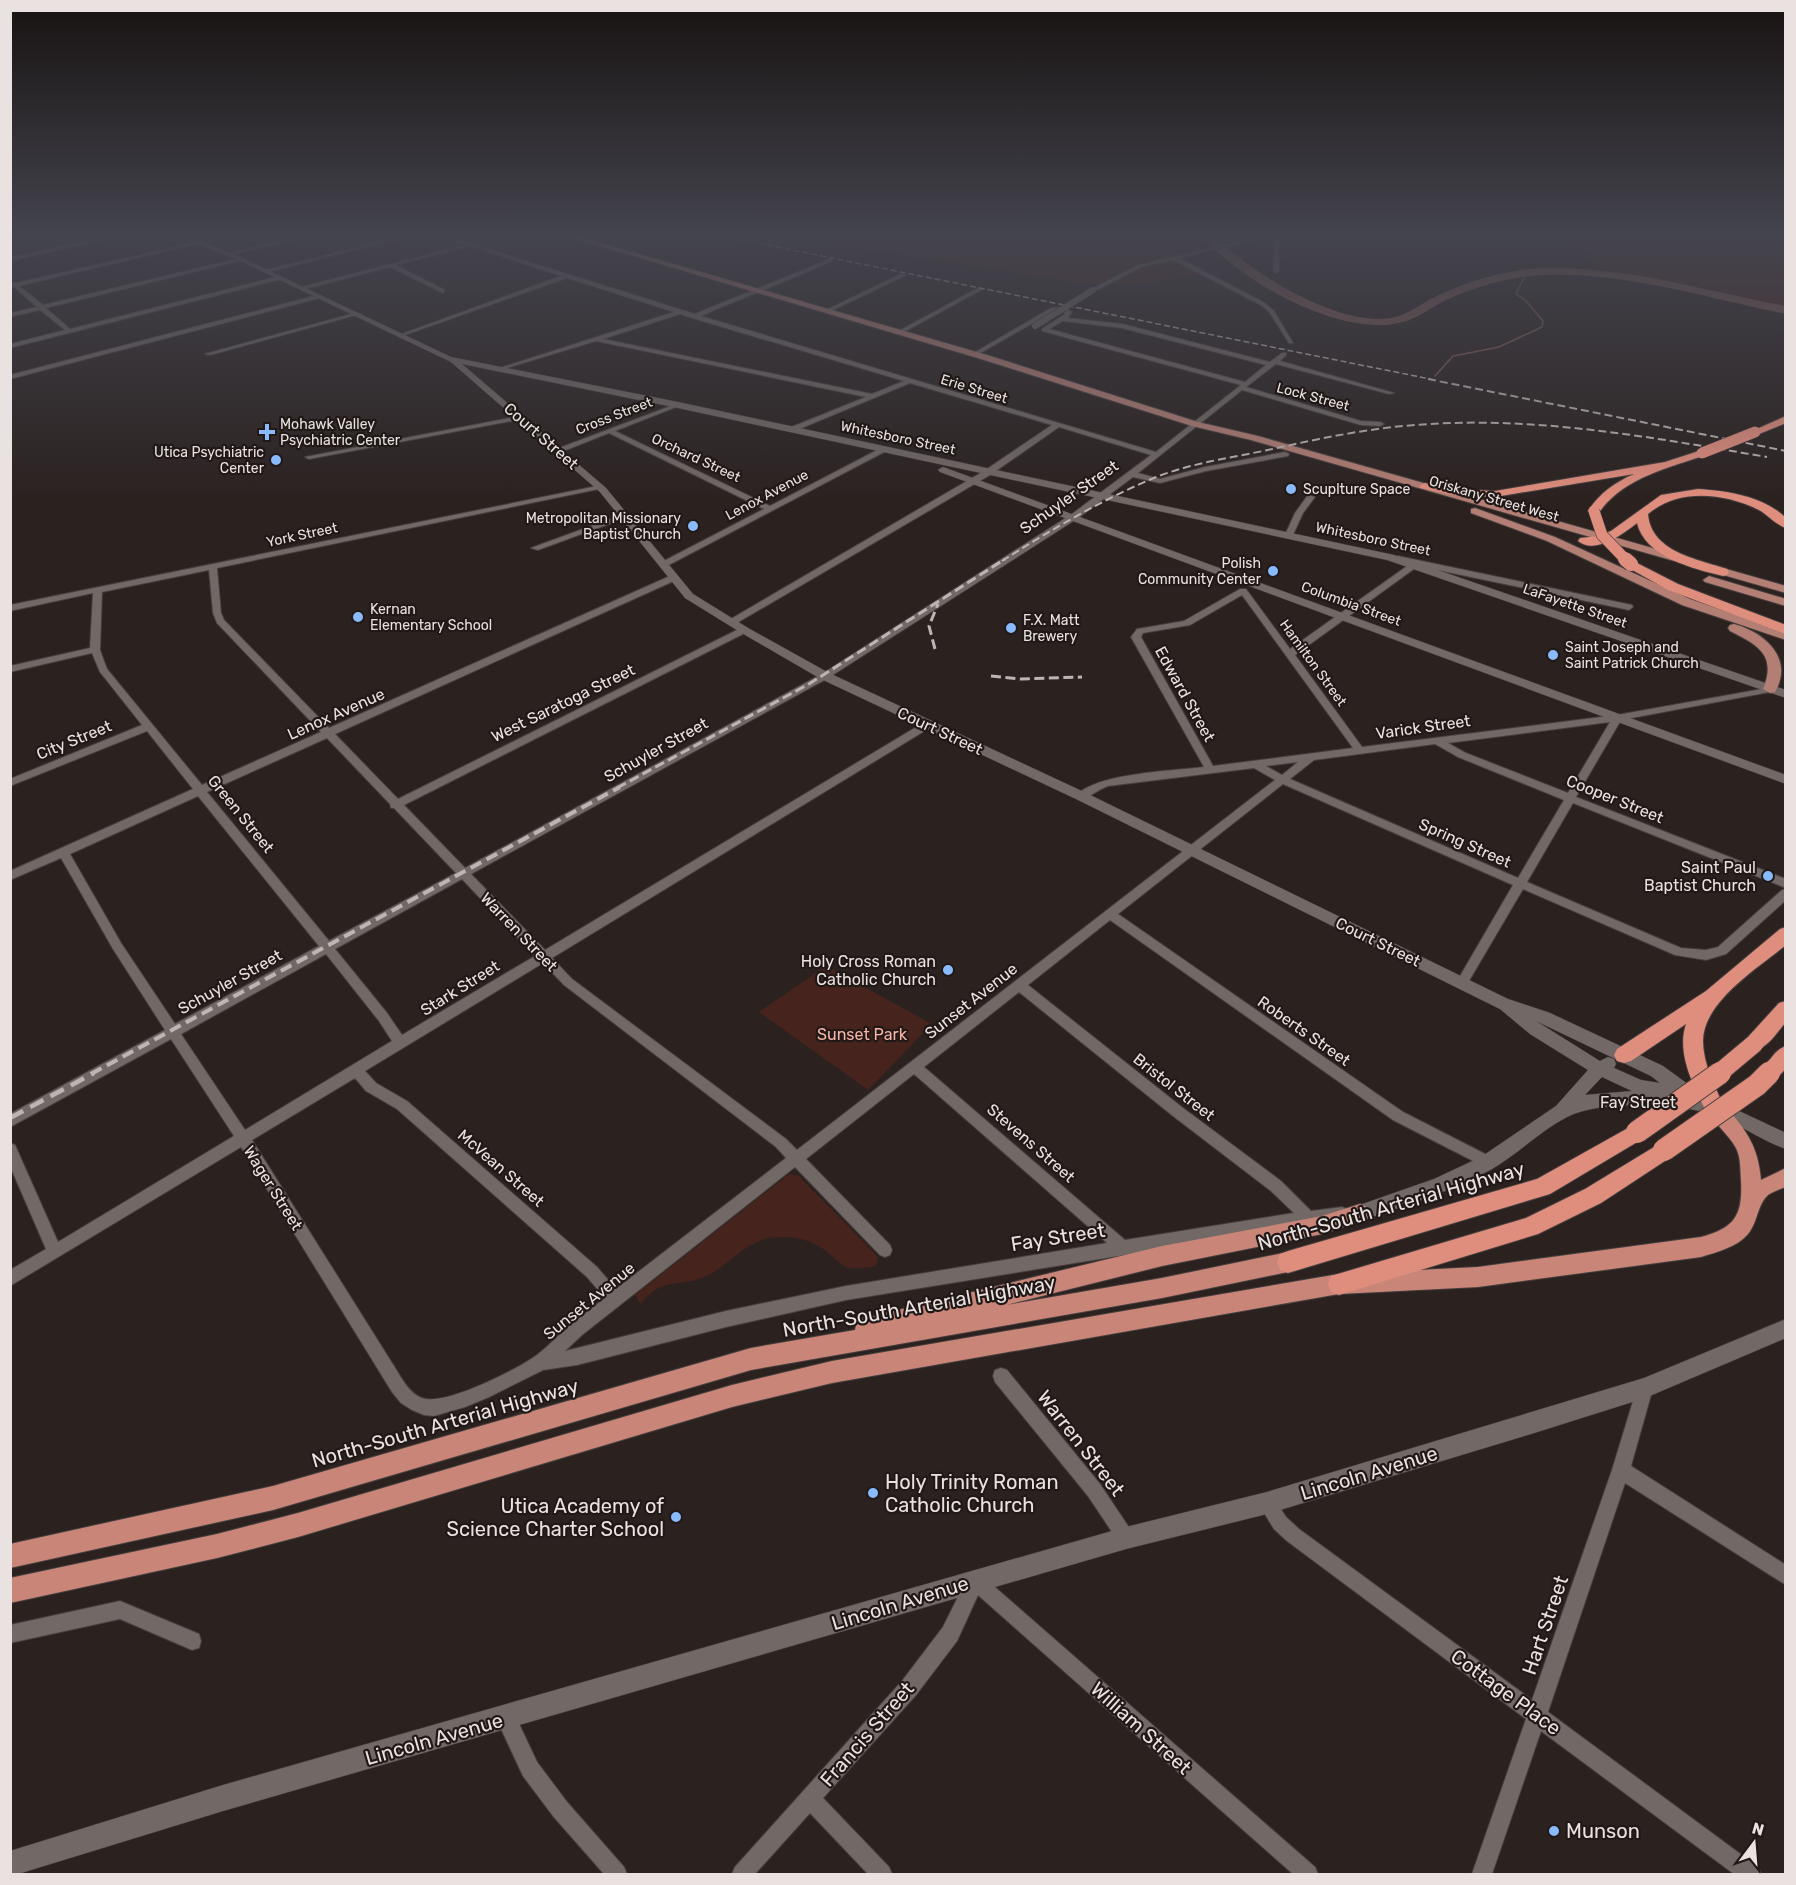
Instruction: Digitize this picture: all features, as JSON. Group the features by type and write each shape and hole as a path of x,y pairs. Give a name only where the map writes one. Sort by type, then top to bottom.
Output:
{"highway":[{"path":"1785,419 1624,483 1606,494 1594,511 1595,524 1601,535 1631,564 1674,587 1785,630"},
{"path":"1425,486 1453,492 1495,494 1672,464"},
{"path":"1584,542 1600,542 1609,539 1657,501 1671,495 1705,494 1758,505 1775,514 1785,525"},
{"path":"1642,513 1641,522 1651,541 1676,554 1723,572"},
{"path":"1631,564 1706,596 1785,620"},
{"path":"1624,1055 1713,996 1785,934"},
{"path":"1713,996 1695,1022 1692,1039 1700,1077 1714,1107 1747,1151 1752,1202"},
{"name":"North-South Arterial Highway","path":"10,1556 273,1498 751,1359 1162,1288 1288,1262 1542,1187 1637,1132 1696,1093 1724,1072 1755,1043 1785,1008"},
{"path":"10,1591 217,1546 298,1525 720,1399 820,1375 1338,1284 1530,1227 1593,1196 1664,1150 1757,1085 1781,1059"},
{"path":"1338,1284 1478,1277 1701,1247 1727,1240 1745,1220 1752,1202 1761,1189 1785,1177"},
{"path":"751,1359 1016,1291 1162,1256 1322,1225 1360,1213"}],"main road":[{"name":"Oriskany Street West","path":"872,324 1195,424 1254,438 1425,486 1785,590"},
{"name":"Oriskany Street West","path":"1195,424 1223,436 1455,503 1785,603"},
{"path":"1455,503 1551,539 1686,602 1785,636"},
{"path":"1599,562 1643,590 1755,639 1776,664 1776,675 1770,689"}],"street":[{"path":"61,324 69,331"},
{"path":"10,346 97,324"},
{"path":"10,377 214,324"},
{"path":"208,354 320,324"},
{"name":"Whitesboro Street","path":"377,324 449,359 678,405 1629,607"},
{"path":"401,336 434,324"},
{"path":"502,369 643,324"},
{"name":"Erie Street","path":"717,324 1156,454"},
{"path":"900,332 915,324"},
{"path":"979,356 1029,324"},
{"path":"979,356 1038,324"},
{"name":"Lock Street","path":"1054,324 1044,330 1244,386 1361,423 1380,424"},
{"path":"1105,324 1122,326 1390,393"},
{"path":"1280,324 1291,342"},
{"path":"596,339 872,396"},
{"name":"Schuyler Street","path":"10,1121 825,676 1103,496 1284,354"},
{"name":"Court Street","path":"449,359 461,366 599,487 689,596 744,630 825,676 1081,796 1502,1003 1544,1017 1657,1071 1683,1092 1785,1142"},
{"path":"792,430 909,381"},
{"name":"Cross Street","path":"558,450 678,405"},
{"path":"309,457 520,418"},
{"path":"732,622 975,481 1056,426"},
{"name":"Orchard Street","path":"610,431 770,509"},
{"name":"Lenox Avenue","path":"663,564 884,450"},
{"name":"Columbia Street","path":"907,454 1073,517 1243,586 1342,617 1785,780"},
{"path":"1132,474 1160,481 1220,465 1285,454"},
{"name":"York Street","path":"10,608 599,487"},
{"path":"1288,535 1299,513 1311,497"},
{"path":"535,548 624,517"},
{"name":"LaFayette Street","path":"1390,557 1785,694"},
{"path":"1290,654 1414,565"},
{"name":"Warren Street","path":"213,566 217,613 220,621 543,957 581,993 782,1143 885,1250"},
{"name":"Lenox Avenue","path":"10,876 673,578"},
{"name":"Edward Street","path":"1211,771 1136,637 1139,632 1187,624 1243,586"},
{"name":"Hamilton Street","path":"1243,586 1360,751"},
{"path":"10,669 95,650 98,590"},
{"name":"West Saratoga Street","path":"395,805 744,630"},
{"name":"Green Street","path":"95,650 104,670 383,1017 401,1044"},
{"name":"Varick Street","path":"1081,796 1092,788 1107,783 1617,718 1770,689"},
{"path":"1462,982 1617,718"},
{"name":"Stark Street","path":"10,1279 927,725"},
{"name":"City Street","path":"10,783 149,726"},
{"name":"Cooper Street","path":"1435,740 1462,755 1785,884"},
{"name":"Sunset Avenue","path":"541,1362 576,1330 1310,758"},
{"name":"Spring Street","path":"1257,765 1283,780 1519,884 1663,946 1692,955 1706,955 1722,951 1785,893"},
{"name":"Wager Street","path":"63,852 117,946 243,1138 386,1369 408,1400 425,1408 439,1407 489,1388 541,1362"},
{"name":"Roberts Street","path":"1110,914 1398,1116 1488,1162"},
{"name":"Bristol Street","path":"1018,985 1178,1112 1276,1186 1307,1218"},
{"name":"Court Street","path":"1502,1003 1526,1023 1601,1068 1641,1087 1683,1092"},
{"name":"Fay Street","path":"541,1362 577,1357 726,1319 846,1293 1307,1218 1360,1213 1448,1183 1488,1162 1562,1110 1601,1068 1624,1055"},
{"name":"Stevens Street","path":"915,1067 1123,1248"},
{"name":"McVean Street","path":"357,1071 371,1087 402,1105 592,1272 616,1300"},
{"name":"Fay Street","path":"1562,1110 1588,1102 1613,1100 1670,1100 1714,1107"},
{"path":"10,1149 55,1252"},
{"name":"Lincoln Avenue","path":"26,1866 223,1798 1126,1538 1266,1503 1531,1424 1645,1388 1785,1328"},
{"name":"Warren Street","path":"1002,1376 1094,1490 1126,1538"},
{"name":"Hart Street","path":"1482,1875 1621,1470 1645,1388"},
{"path":"1621,1470 1785,1576"},
{"name":"Cottage Place","path":"1266,1503 1280,1523 1293,1535 1751,1875"},
{"name":"Francis Street","path":"742,1875 916,1679 950,1634 975,1581"},
{"name":"William Street","path":"975,1581 1308,1875"},
{"path":"10,1634 120,1610 192,1641"},
{"path":"506,1718 530,1769 560,1809 617,1875"},
{"path":"810,1799 882,1875"}],"green space":[{"name":"Sunset Park","path":"826,966 932,1024 868,1090 759,1012"},
{"path":"789,1174 799,1176 878,1257 876,1266 851,1268 841,1264 820,1247 806,1240 792,1237 769,1238 751,1245 711,1274 655,1290 641,1304 635,1295"}],"waterway":[{"path":"1435,376 1453,356 1499,347 1542,327 1543,324"}],"railway":[{"path":"1158,324 1435,380"},
{"path":"1428,379 1786,451"},
{"path":"1002,561 1092,507 1163,474 1208,462 1368,430 1408,425 1472,423 1557,426 1641,436 1767,457"},
{"path":"617,788 809,684 1005,559"},
{"path":"935,649 929,626 938,604"},
{"path":"991,676 1021,679 1082,677"},
{"path":"91,1074 620,787"},
{"path":"10,1118 94,1073"}],"place":[{"name":"Mohawk Valley Psychiatric Center","path":"267,432"},
{"name":"Utica Psychiatric Center","path":"276,460"},
{"name":"Scuplture Space","path":"1291,489"},
{"name":"Metropolitan Missionary Baptist Church","path":"693,526"},
{"name":"Polish Community Center","path":"1273,571"},
{"name":"Kernan Elementary School","path":"358,617"},
{"name":"F.X. Matt Brewery","path":"1011,628"},
{"name":"Saint Joseph and Saint Patrick Church","path":"1553,655"},
{"name":"Saint Paul Baptist Church","path":"1768,876"},
{"name":"Holy Cross Roman Catholic Church","path":"948,970"},
{"name":"Holy Trinity Roman Catholic Church","path":"873,1493"},
{"name":"Utica Academy of Science Charter School","path":"676,1517"},
{"name":"Munson","path":"1554,1831"}]}
